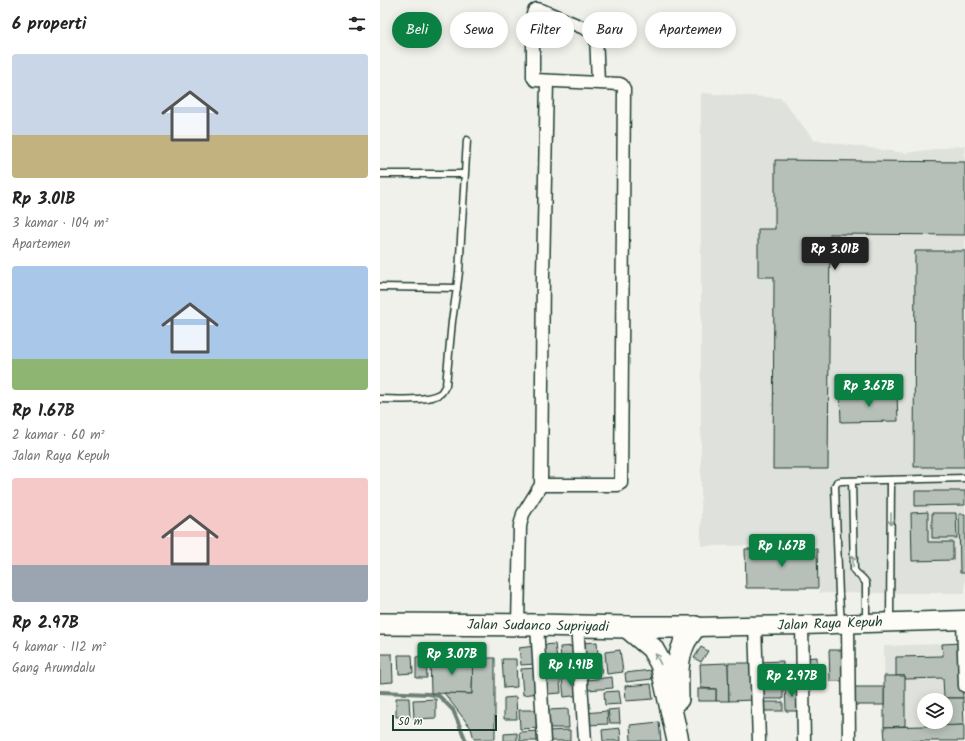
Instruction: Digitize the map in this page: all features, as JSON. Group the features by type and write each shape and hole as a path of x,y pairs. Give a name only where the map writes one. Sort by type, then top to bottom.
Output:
{"highway":[{"name":"Jalan Sudanco Supriyadi","path":"380,624 695,627"},
{"path":"627,627 652,648 661,664 677,739"},
{"path":"677,739 677,677 679,663 683,645 695,627"}],"main road":[{"name":"Jalan Raya Kepuh","path":"695,627 964,620"}],"street":[{"path":"541,485 618,485 621,483 624,89 620,84 547,81 535,80 533,77 534,11 537,9 541,10 596,34 598,83"},
{"path":"544,741 528,625 520,526 523,514 541,485 547,81"},
{"path":"964,620 965,686"},
{"path":"845,623 849,741"},
{"path":"577,625 584,741"},
{"path":"802,625 804,741"},
{"path":"755,626 759,741"}],"lane":[{"path":"380,399 426,399 436,396 442,392 446,385 452,321 457,288 467,140"},
{"path":"380,174 464,174"},
{"path":"380,287 457,288"},
{"path":"845,623 839,594 835,486 837,482 965,478"},
{"path":"890,622 891,480"},
{"path":"852,481 854,570 864,579 866,583 866,623"}],"shaded area":[{"path":"701,93 781,98 814,140 905,153 965,145 965,593 819,593 817,545 701,546"},
{"path":"961,643 964,741 885,741 884,646"}],"building":[{"path":"775,160 965,162 965,235 830,234 828,469 773,469 774,277 758,277 758,229 775,229"},
{"path":"915,251 965,251 965,467 914,467"},
{"path":"897,395 898,421 841,422 840,396"},
{"path":"915,491 965,491 965,505 915,506"},
{"path":"928,512 928,542 953,542 953,560 912,561 911,513"},
{"path":"932,513 956,513 957,538 932,538"},
{"path":"959,514 965,514 965,573 960,573"},
{"path":"745,549 817,549 818,588 746,588"},
{"path":"597,642 598,655 583,657 581,643"},
{"path":"961,643 963,698 953,698 953,693 944,693 943,678 905,679 905,676 896,676 896,657 943,656 942,644"},
{"path":"555,644 558,667 545,669 542,645"},
{"path":"534,646 536,664 521,665 519,648"},
{"path":"575,646 576,658 561,660 560,647"},
{"path":"701,647 708,651 701,662 694,658"},
{"path":"620,650 623,672 607,674 605,652"},
{"path":"829,650 845,650 845,681 830,681"},
{"path":"380,654 392,654 393,682 380,683"},
{"path":"398,655 412,655 413,673 399,674"},
{"path":"426,656 427,678 416,678 416,657"},
{"path":"817,657 818,682 804,682 804,658"},
{"path":"430,658 473,658 472,694 431,693"},
{"path":"473,658 495,658 495,739 474,739 471,728 444,693 472,694"},
{"path":"502,659 516,659 517,687 504,688"},
{"path":"600,660 602,673 584,675 583,661"},
{"path":"576,661 577,675 560,676 559,663"},
{"path":"783,661 783,699 760,699 759,662"},
{"path":"728,663 729,701 716,701 716,689 701,688 700,664"},
{"path":"728,663 754,663 755,700 729,701"},
{"path":"536,668 539,693 523,695 521,669"},
{"path":"651,670 652,679 626,682 625,673"},
{"path":"559,671 561,693 547,694 545,672"},
{"path":"884,676 905,676 905,726 884,727"},
{"path":"612,677 613,688 588,690 587,680"},
{"path":"579,678 580,695 564,697 562,679"},
{"path":"651,684 653,699 626,701 625,686"},
{"path":"785,684 798,684 799,711 786,711"},
{"path":"851,687 884,687 884,705 851,705"},
{"path":"698,689 716,689 716,701 698,701"},
{"path":"619,691 621,704 605,705 604,692"},
{"path":"516,697 517,719 504,719 504,698"},
{"path":"396,698 409,698 410,717 396,717"},
{"path":"953,698 963,698 964,725 953,726"},
{"path":"436,699 436,718 414,719 413,700"},
{"path":"761,702 783,702 783,711 761,711"},
{"path":"568,709 569,728 549,728 548,710"},
{"path":"619,709 620,723 610,723 608,710"},
{"path":"519,710 539,710 540,728 520,729"},
{"path":"607,711 608,724 587,725 585,713"},
{"path":"659,722 661,741 631,741 630,725"},
{"path":"953,725 964,725 964,741 885,741 884,727 917,726 917,729 953,729"},
{"path":"620,728 621,741 603,741 602,730"},
{"path":"570,730 570,741 547,741 547,731"},
{"path":"541,731 541,741 520,741 519,732"},
{"path":"517,733 517,741 504,741 504,734"}],"waterway":[{"path":"380,692 429,694 439,696 453,710 466,741"}]}
